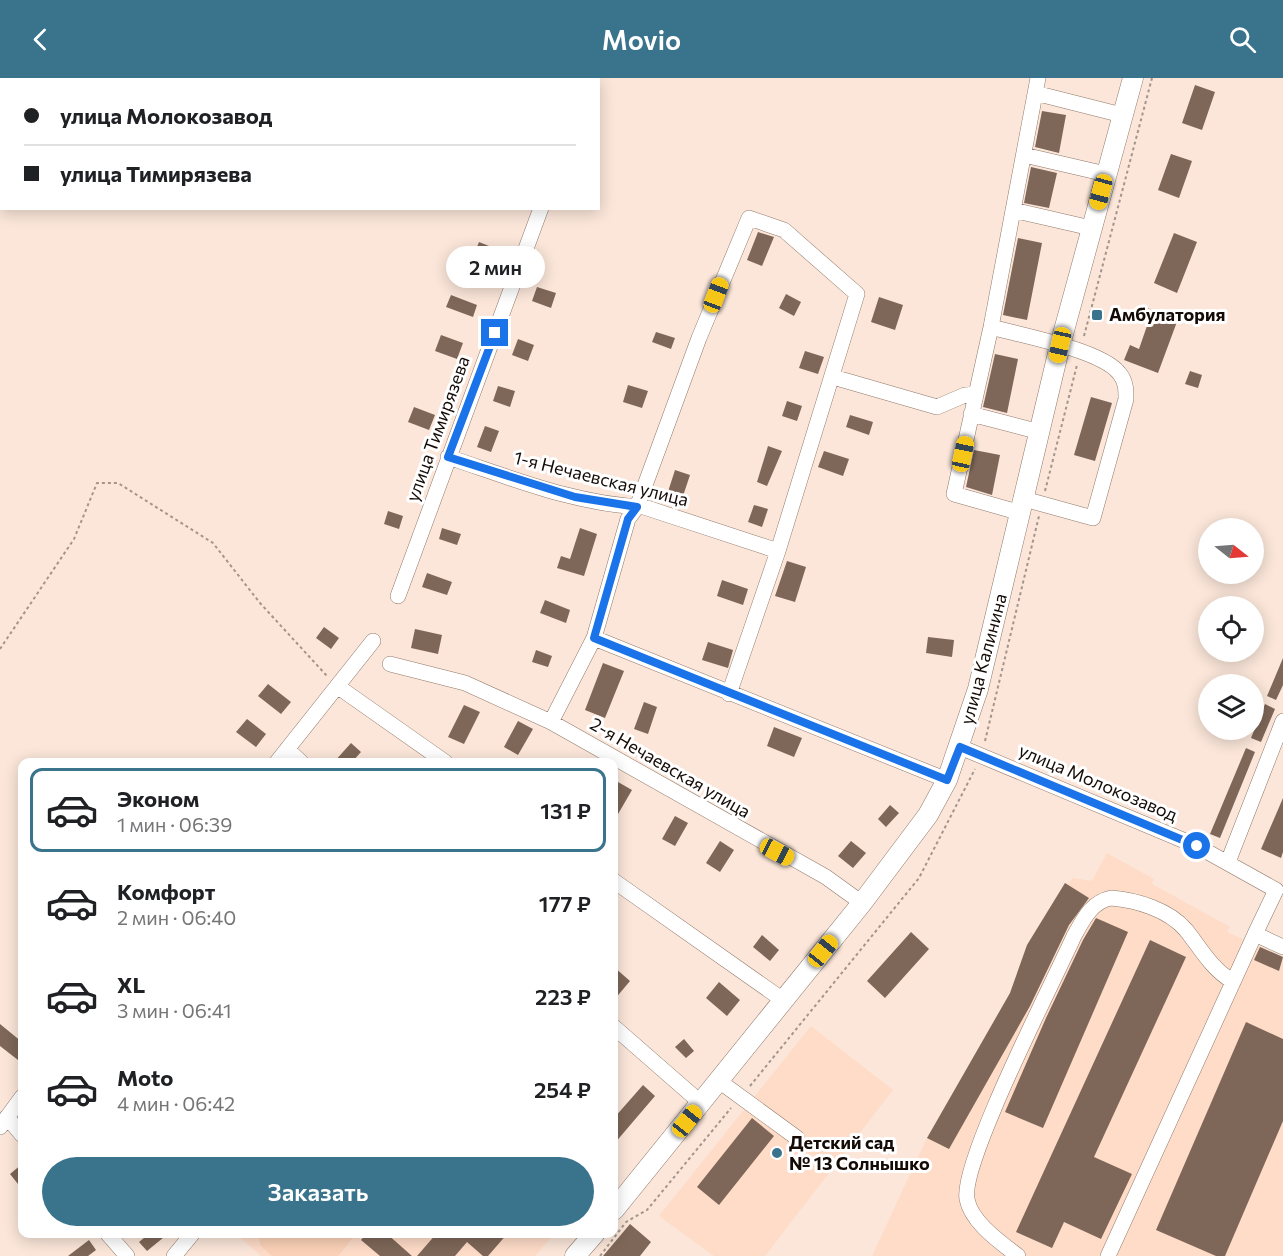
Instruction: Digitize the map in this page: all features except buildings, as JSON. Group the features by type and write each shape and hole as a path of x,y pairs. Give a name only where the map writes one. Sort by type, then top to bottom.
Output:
{"main road":[{"name":"улица Калинина","path":"618,1205 862,903 928,814 947,780 978,689 1029,505 1040,432 1060,345 1133,78"},
{"path":"575,1256 590,1238"}],"street":[{"path":"991,327 1060,345 1108,363 1120,373 1126,384 1126,399 1093,518 1029,505 954,494 991,327 1037,85 1122,115"},
{"path":"1024,155 1106,174"},
{"name":"улица Тимирязева","path":"398,596 541,210"},
{"path":"1013,210 1091,228"},
{"path":"551,722 594,638 628,519 637,507 699,338 749,218 784,230 857,294 778,550 729,694"},
{"path":"832,377 937,407 965,394 976,394"},
{"path":"971,414 1040,432"},
{"name":"1-я Нечаевская улица","path":"448,457 575,497 637,507 778,550"},
{"path":"594,638 947,780"},
{"path":"280,758 373,641"},
{"name":"2-я Нечаевская улица","path":"390,664 465,683 551,722 613,758"},
{"path":"337,686 439,758"},
{"path":"1228,862 1283,721"},
{"name":"улица Молокозавод","path":"960,747 1166,832 1281,889 1232,981 1108,1256"},
{"path":"287,749 297,758"},
{"name":"2-я Нечаевская улица","path":"618,761 761,843 826,877 862,903"},
{"path":"618,884 783,1000"},
{"path":"1018,1256 974,1216 968,1206 966,1185 998,1099 1074,936 1095,904 1111,898 1162,911 1185,929 1217,972 1232,981"},
{"path":"1255,934 1283,947"},
{"path":"618,1030 701,1103"},
{"path":"719,1081 797,1138"},
{"path":"18,1103 4,1122 18,1132"},
{"path":"111,1238 127,1256"},
{"path":"174,1256 189,1238"}],"path":[{"path":"618,1232 626,1222 647,1210 919,878 982,756 1029,505 1080,353 1152,78"},
{"path":"0,649 74,539 97,483 118,483 213,543 260,603 337,686"},
{"path":"600,1256 614,1238"}],"shaded area":[{"path":"1107,853 1154,879 1152,884 1230,927 1227,932 1283,957 1283,1256 872,1256 927,1138 1010,993 1027,945 1065,883 1068,885 1072,878 1092,881"},
{"name":"Детский сад № 13 Солнышко","path":"811,1026 893,1090 765,1256 714,1256 659,1216"},
{"path":"241,1238 551,1238 535,1256 261,1256"},
{"path":"259,1238 353,1238 338,1256 272,1256 260,1245"}],"place":[{"name":"Амбулатория","path":"1097,315"},
{"name":"Детский сад № 13 Солнышко","path":"777,1153"}],"route":[{"path":"495,333 448,457 575,497 637,507 628,519 594,638 947,780 960,747 1197,846"}]}
